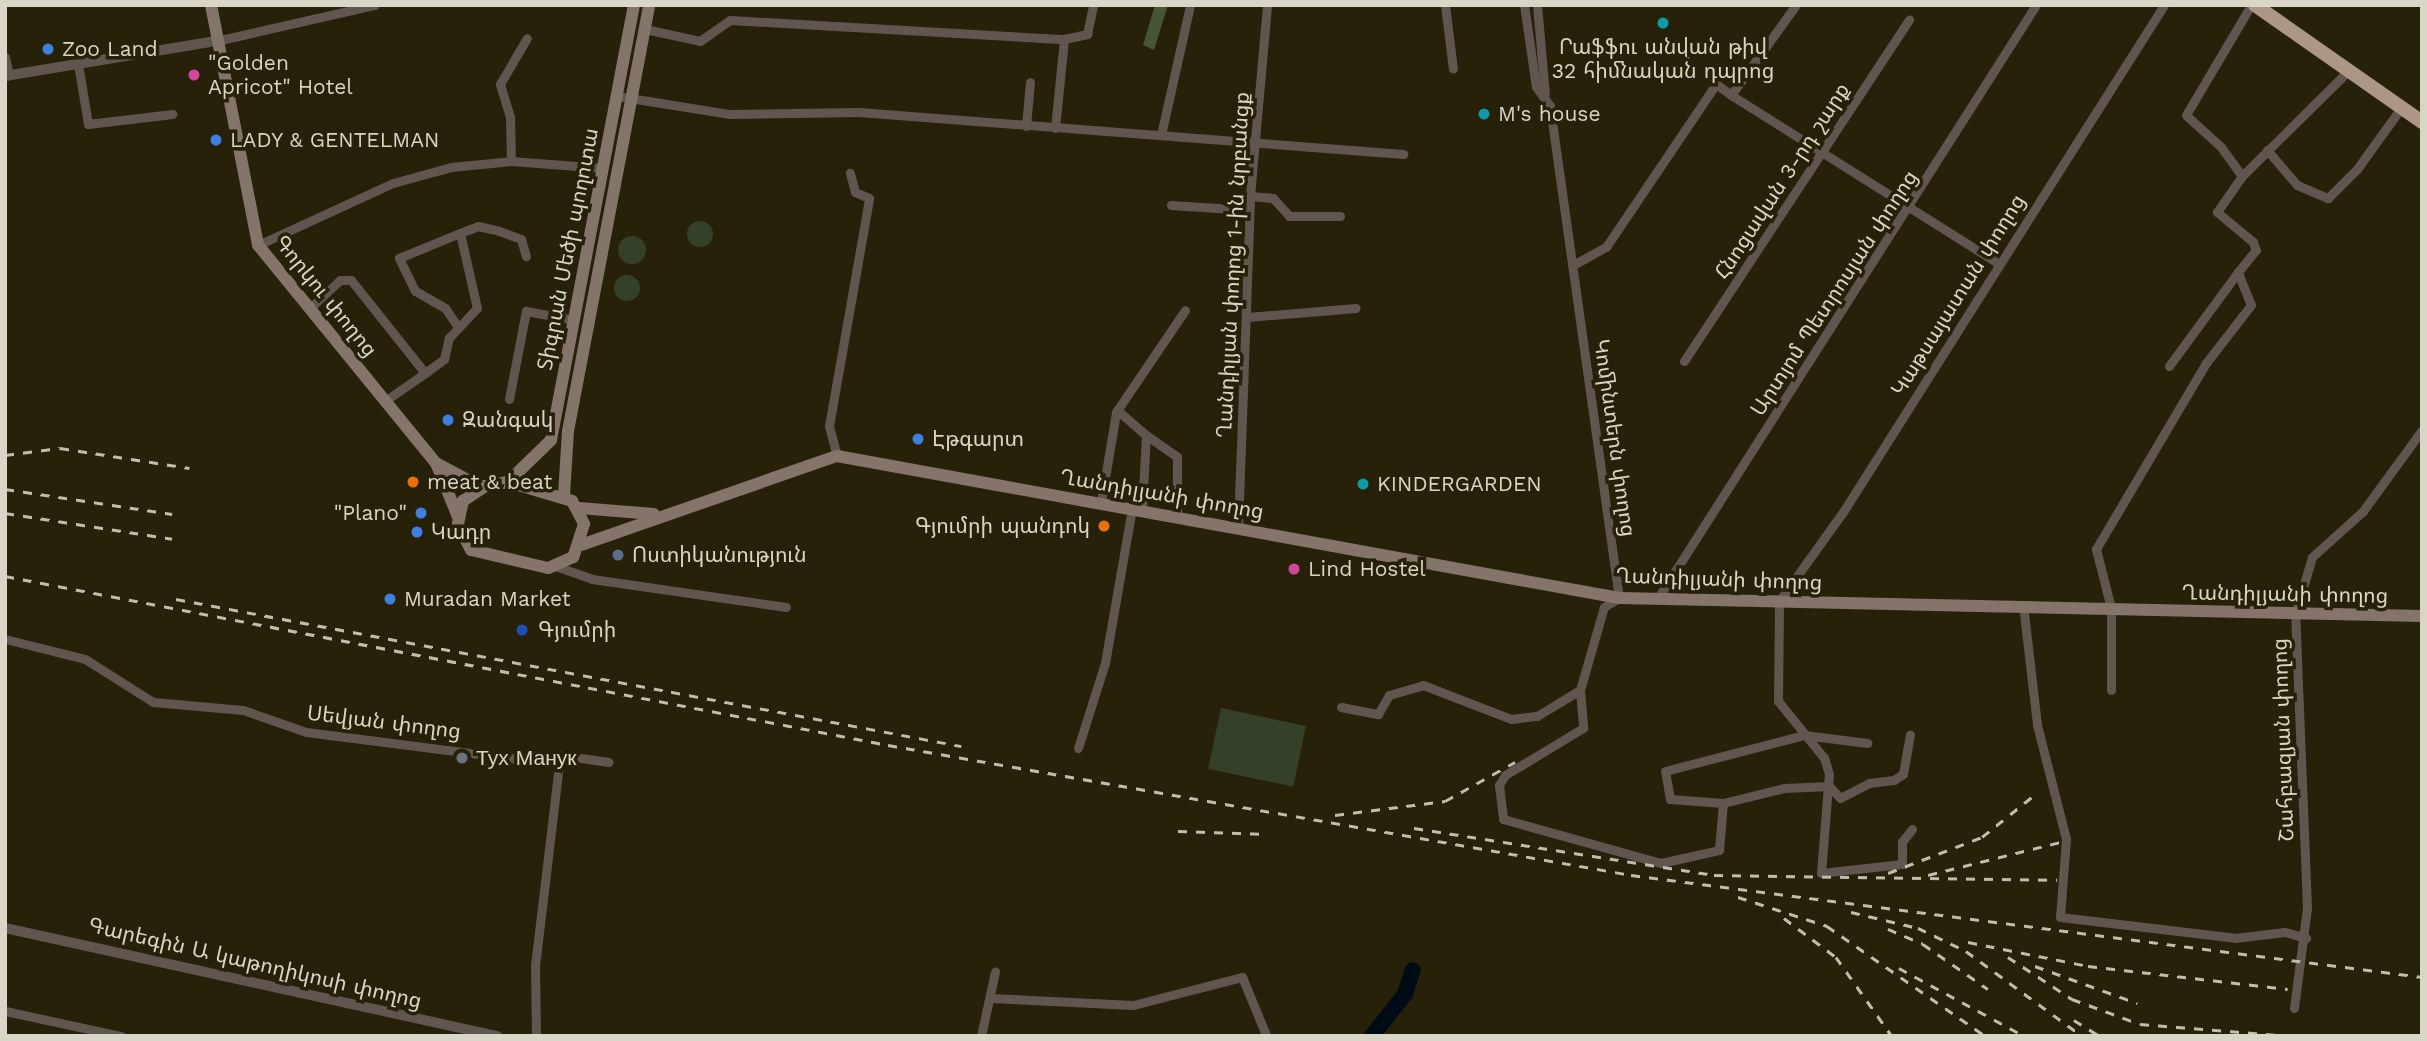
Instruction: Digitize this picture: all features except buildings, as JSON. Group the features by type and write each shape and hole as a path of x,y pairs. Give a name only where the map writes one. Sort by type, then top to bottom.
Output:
{"highway":[{"path":"2253,5 2422,122"}],"main road":[{"name":"Գորկու փողոց","path":"211,5 258,245 436,463 458,517"},
{"name":"Տիգրան Մեծի պողոտա","path":"508,482 551,440 634,5"},
{"name":"Տիգրան Մեծի պողոտա","path":"564,495 569,428 649,5"},
{"name":"Ղանդիլյանի փողոց","path":"581,545 657,514 837,456 1619,598 2422,616"},
{"name":"Գորկու փողոց","path":"436,463 481,487"},
{"path":"508,482 564,495 579,508 581,545 558,567 481,556 464,541 458,517 463,501 481,487 508,482"},
{"name":"Ղանդիլյանի փողոց","path":"579,508 657,514"}],"street":[{"path":"5,57 7,76 216,41 375,5"},
{"path":"645,29 700,41 730,20 1064,39 1087,34 1093,5"},
{"path":"1161,135 1190,5"},
{"name":"Ղանդիլյան փողոց 1-ին նրբանցք","path":"1238,527 1249,210 1267,5"},
{"path":"1445,5 1452,69"},
{"name":"Կոմինտերն փողոց","path":"1524,5 1536,87 1545,94 1573,265 1619,598"},
{"path":"1536,5 1545,94"},
{"path":"1731,95 1796,5"},
{"name":"Արտյոմ Պետրոսյան փողոց","path":"1658,598 1909,209 2036,5"},
{"name":"Կաթսայատան փողոց","path":"1779,601 1843,512 1998,263 2164,5"},
{"path":"2242,176 2221,147 2186,115 2253,5"},
{"name":"Հնոցավան 3-րդ շարք","path":"1685,361 1909,20"},
{"path":"511,161 510,117 499,85 527,38"},
{"path":"1055,128 1064,39"},
{"path":"78,64 88,124 172,114"},
{"path":"2169,366 2256,250 2217,212 2242,176 2348,71"},
{"path":"1026,126 1030,82"},
{"path":"1573,265 1606,247 1716,84 1820,156 1998,263"},
{"path":"617,96 729,114 987,120 1026,126 1403,154"},
{"path":"2267,150 2297,185 2328,198 2401,108"},
{"path":"258,245 393,183 452,167 511,161 603,168"},
{"path":"837,456 829,426 869,198 855,192 850,173"},
{"path":"1250,196 1273,198 1289,216 1340,216"},
{"path":"1171,205 1249,210"},
{"path":"458,327 445,308 415,290 399,258 478,226 521,239 526,256"},
{"path":"385,401 444,359 458,327 477,308 479,297 460,233"},
{"path":"2111,690 2111,608 2096,549 2206,363 2251,305 2252,293 2238,272"},
{"path":"310,307 347,276 425,373"},
{"path":"1247,317 1356,308"},
{"path":"1101,502 1117,410 1185,310"},
{"path":"509,399 526,311 574,320"},
{"path":"1117,410 1177,457 1177,516"},
{"name":"Շահբազյան փողոց","path":"2294,1008 2306,938 2295,615 2312,556 2363,511 2422,430"},
{"path":"1078,748 1105,663 1137,509 1146,435"},
{"path":"558,567 592,579 786,607"},
{"path":"1619,598 1604,607 1580,690 1583,728 1505,775 1499,785 1503,819 1661,863 1719,850 1723,803"},
{"path":"1779,601 1779,701 1824,758 1829,786 1821,873 1902,864 1902,842 1912,829"},
{"path":"2023,605 2037,725 2066,839 2060,917 2235,938 2285,932 2306,938"},
{"name":"Սեվյան փողոց","path":"5,639 85,659 153,702 223,706 306,732 517,759 560,755 608,762"},
{"path":"1341,707 1378,714 1390,695 1423,685 1511,719 1537,716 1580,690"},
{"path":"1829,786 1766,790 1723,803 1670,799 1665,771 1804,735 1867,743"},
{"path":"1829,786 1840,798 1869,783 1894,780 1906,765 1910,735"},
{"path":"536,1036 535,966 560,755"},
{"name":"Գարեգին Ա կաթողիկոսի փողոց","path":"5,928 497,1036"},
{"path":"981,1036 995,972"},
{"path":"990,998 1133,1005 1245,977 1266,1035"},
{"path":"5,1011 121,1036"}],"green space":[{"path":"1155,5 1168,5 1154,50 1143,45"},
{"path":"700,221 709,225 713,234 709,243 700,247 691,243 687,234 691,225"},
{"path":"632,236 642,240 646,250 642,260 632,264 622,260 618,250 622,240"},
{"path":"627,275 636,279 640,288 636,297 627,301 618,297 614,288 618,279"},
{"path":"1221,708 1306,726 1293,787 1208,769"}],"waterway":[{"path":"1372,1036 1405,994 1413,970"}],"railway":[{"path":"5,455 60,448 189,468"},
{"path":"5,489 172,514"},
{"path":"5,513 172,539"},
{"path":"5,576 888,745 1631,875 2422,977"},
{"path":"176,599 961,746"},
{"path":"1335,815 1445,801 1515,762"},
{"path":"1888,873 1982,837 2033,796"},
{"path":"1414,828 1714,875 2057,880"},
{"path":"1178,831 1268,834"},
{"path":"1928,875 2060,842"},
{"path":"1738,897 1827,926 1985,1036"},
{"path":"1851,912 1918,928 1966,951 2082,1036"},
{"path":"1784,918 1836,957 1892,1036"},
{"path":"1888,929 1923,944 1988,989"},
{"path":"1968,942 2088,966 2288,989"},
{"path":"2008,957 2072,999 2140,1024 2288,1036"},
{"path":"2035,966 2137,1003"},
{"path":"1899,968 2024,1036"},
{"path":"2074,1020 2100,1036"}],"place":[{"name":"Րաֆֆու անվան թիվ 32 հիմնական դպրոց","path":"1663,23"},
{"name":"Zoo Land","path":"48,49"},
{"name":"\"Golden Apricot\" Hotel","path":"194,75"},
{"name":"M's house","path":"1484,114"},
{"name":"LADY & GENTELMAN","path":"216,140"},
{"name":"Զանգակ","path":"448,420"},
{"name":"Էթգարտ","path":"918,439"},
{"name":"meat & beat","path":"413,482"},
{"name":"KINDERGARDEN","path":"1363,484"},
{"name":"\"Plano\"","path":"421,513"},
{"name":"Գյումրի պանդոկ","path":"1104,526"},
{"name":"Կադր","path":"417,532"},
{"name":"Ոստիկանություն","path":"618,555"},
{"name":"Lind Hostel","path":"1294,569"},
{"name":"Muradan Market","path":"390,599"},
{"name":"Գյումրի","path":"522,630"},
{"name":"Тух Манук","path":"462,758"}]}
